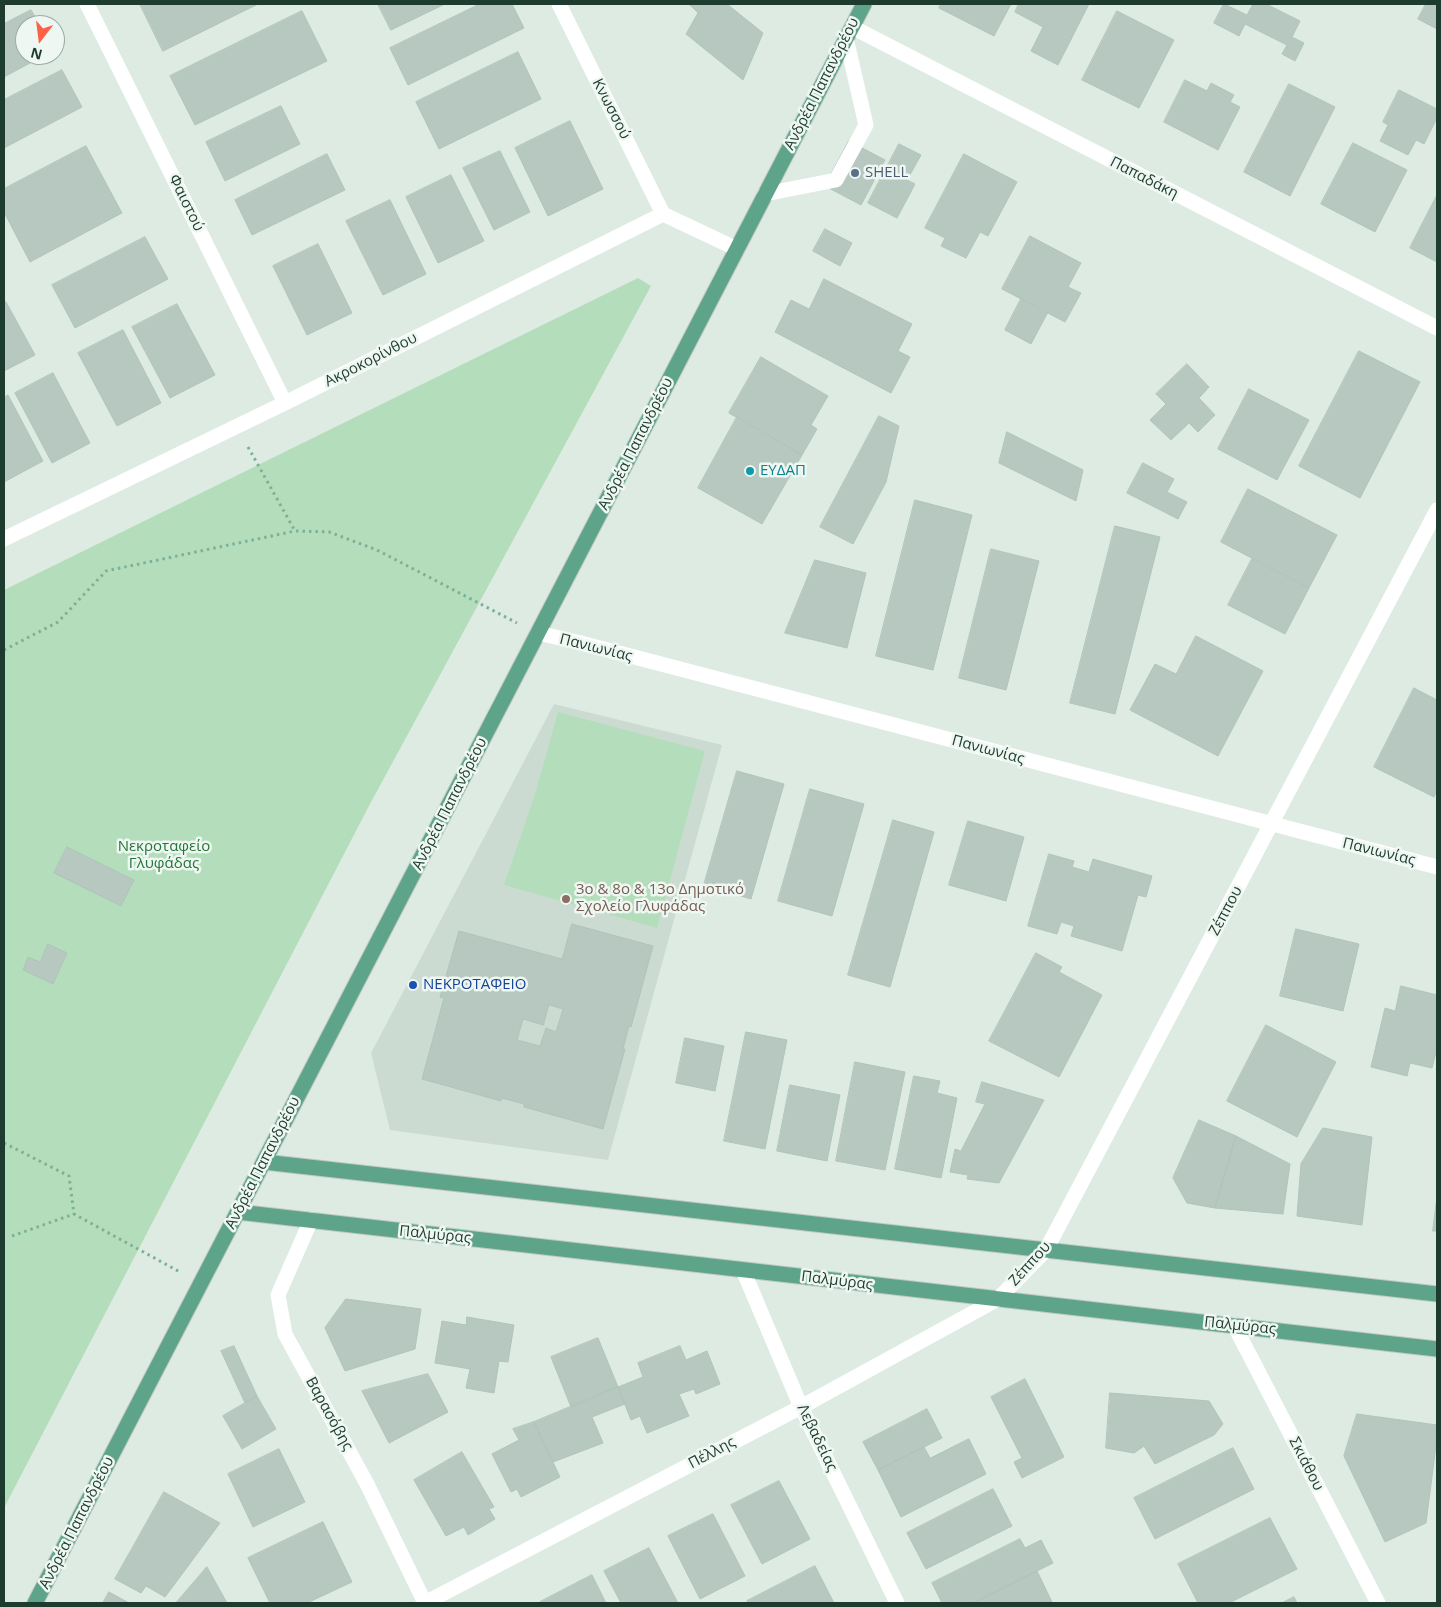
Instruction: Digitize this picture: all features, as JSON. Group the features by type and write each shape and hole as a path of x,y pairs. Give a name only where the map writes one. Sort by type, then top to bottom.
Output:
{"main road":[{"name":"Ανδρέα Παπανδρέου","path":"35,1603 864,4"},
{"path":"264,1162 1437,1294"},
{"name":"Παλμύρας","path":"238,1212 1437,1349"}],"street":[{"name":"Φαιστού","path":"87,4 285,403"},
{"name":"Κνωσσού","path":"559,4 664,214"},
{"path":"765,194 836,180 866,124 849,33"},
{"name":"Παπαδάκη","path":"849,33 1437,328"},
{"name":"Ακροκορίνθου","path":"4,539 285,403 664,214"},
{"path":"664,214 737,249"},
{"name":"Ζέππου","path":"998,1299 1046,1250 1437,510"},
{"name":"Πανιωνίας","path":"538,634 597,647 1437,867"},
{"name":"Βαρασόβης","path":"311,1220 278,1295 285,1334 367,1484 425,1603"},
{"name":"Λεβαδείας","path":"743,1270 802,1406 898,1603"},
{"name":"Πέλλης","path":"425,1603 802,1406 998,1299"},
{"name":"Σκιάθου","path":"1234,1326 1378,1603"}],"path":[{"path":"237,426 296,531"},
{"path":"4,650 58,622 106,571 296,531 328,532 377,550 538,634"},
{"path":"4,1143 69,1176 74,1214"},
{"path":"12,1236 74,1214 201,1283"}],"shaded area":[{"name":"3ο & 8ο & 13ο Δημοτικό Σχολείο Γλυφάδας","path":"554,704 722,745 608,1160 390,1130 371,1053"}],"green space":[{"name":"Νεκροταφείο Γλυφάδας","path":"638,278 651,286 370,804 4,1508 4,590"},
{"path":"558,712 705,751 657,928 504,885 536,791"}],"building":[{"path":"140,4 258,4 163,51"},
{"path":"378,4 445,4 391,30"},
{"path":"480,4 512,4 524,28 408,85 390,48"},
{"path":"689,4 727,4 763,33 743,80 686,34 698,13"},
{"path":"941,4 1011,4 994,36 939,8"},
{"path":"1019,4 1089,4 1058,65 1031,51 1043,27 1015,12"},
{"path":"1224,4 1247,15 1253,4 1266,4 1300,21 1292,37 1304,43 1295,61 1282,54 1287,45 1245,24 1239,36 1214,23"},
{"path":"1426,4 1437,4 1437,29 1418,19"},
{"path":"31,10 34,15 21,15"},
{"path":"302,11 327,61 195,125 170,76"},
{"path":"1117,11 1174,40 1139,108 1082,80"},
{"path":"15,18 15,65 26,65 4,77 4,24"},
{"path":"518,52 541,99 439,149 416,102"},
{"path":"62,70 82,107 4,148 4,100"},
{"path":"1185,80 1207,91 1211,83 1234,95 1230,102 1240,107 1218,150 1164,122"},
{"path":"1289,84 1335,107 1290,196 1244,172"},
{"path":"1399,90 1437,109 1437,118 1424,144 1416,140 1408,155 1380,141 1388,125 1383,122"},
{"path":"281,106 300,144 225,181 206,142"},
{"path":"570,121 603,189 548,216 515,148"},
{"name":"SHELL","path":"849,141 885,160 861,205 825,186"},
{"path":"1353,143 1407,170 1375,232 1321,204"},
{"path":"899,144 921,155 907,180 915,184 897,218 868,203"},
{"path":"86,146 122,213 30,262 4,212 4,189"},
{"path":"500,151 530,212 494,230 463,168"},
{"path":"327,154 345,190 252,235 235,200"},
{"path":"964,154 1017,182 988,236 980,232 966,258 941,246 945,238 925,228"},
{"path":"451,175 484,241 438,263 406,197"},
{"path":"1437,195 1437,262 1410,248"},
{"path":"390,200 426,274 383,295 346,221"},
{"path":"825,229 852,243 840,266 813,251"},
{"path":"1030,236 1081,263 1068,287 1081,293 1065,322 1002,289"},
{"path":"145,237 168,279 75,328 52,285"},
{"path":"318,244 352,313 307,335 273,266"},
{"path":"824,279 912,324 898,351 910,357 891,393 775,332 791,300 809,309"},
{"path":"1021,299 1048,312 1031,344 1005,330"},
{"path":"6,302 35,355 4,371 4,303"},
{"path":"177,304 215,375 170,398 132,327"},
{"path":"123,330 161,403 117,426 78,353"},
{"path":"1359,351 1420,382 1360,498 1299,466"},
{"path":"761,357 828,396 811,425 817,429 802,455 729,413"},
{"path":"1187,364 1209,387 1199,398 1215,415 1198,432 1189,423 1171,440 1150,420 1166,404 1156,394"},
{"path":"53,373 90,443 52,463 15,393"},
{"path":"1249,389 1309,420 1277,480 1218,449"},
{"path":"8,395 43,461 4,482 4,398"},
{"path":"879,416 899,426 886,482 853,544 820,527"},
{"name":"ΕΥΔΑΠ","path":"737,417 802,455 762,524 698,488"},
{"path":"1007,432 1083,470 1076,501 999,463"},
{"path":"1143,463 1174,479 1167,492 1187,502 1178,519 1127,493"},
{"path":"1248,489 1337,535 1309,588 1221,542"},
{"path":"915,500 972,515 933,670 876,656"},
{"path":"1115,526 1160,537 1115,714 1070,703"},
{"path":"991,549 1039,561 1006,690 959,678"},
{"path":"1252,559 1309,588 1285,634 1228,605"},
{"path":"815,560 866,573 847,648 785,633"},
{"path":"1196,636 1263,671 1218,756 1130,710 1155,664 1176,674"},
{"path":"1414,688 1437,700 1437,790 1434,797 1374,767"},
{"path":"737,771 784,784 751,899 704,885"},
{"path":"810,789 864,804 832,916 778,901"},
{"path":"893,820 934,832 890,987 848,975"},
{"path":"968,821 1024,837 1006,901 949,885"},
{"path":"67,847 134,880 121,906 54,873"},
{"path":"1049,854 1074,861 1072,867 1089,872 1093,859 1152,876 1146,897 1138,895 1122,951 1071,936 1074,926 1061,922 1057,934 1028,926"},
{"path":"572,924 653,946 631,1027 629,1026 623,1049 625,1049 603,1129 524,1107 524,1104 502,1098 501,1101 422,1079 444,998 440,997 459,931 562,959","holes":["549,1005 563,1009 556,1032 546,1028 540,1046 517,1040 523,1019 543,1025"]},
{"path":"1296,929 1359,944 1343,1011 1280,996"},
{"path":"48,944 67,953 53,984 23,970 28,957 40,962"},
{"path":"1036,953 1062,967 1059,972 1102,995 1059,1077 989,1041"},
{"path":"1401,986 1437,995 1437,1048 1432,1068 1410,1063 1407,1076 1371,1067 1385,1008 1395,1011"},
{"path":"1266,1025 1336,1062 1297,1137 1227,1101"},
{"path":"746,1032 787,1040 765,1149 724,1141"},
{"path":"685,1038 724,1046 715,1091 676,1083"},
{"path":"855,1062 905,1072 885,1170 836,1161"},
{"path":"914,1076 940,1081 937,1093 957,1098 941,1178 895,1169"},
{"path":"982,1082 1044,1100 999,1183 967,1179 968,1175 950,1172 955,1149 961,1151 985,1104 976,1102"},
{"path":"790,1085 840,1095 827,1161 777,1151"},
{"path":"1199,1120 1236,1136 1215,1208 1187,1203 1173,1178"},
{"path":"1323,1128 1372,1137 1362,1225 1297,1216 1301,1164"},
{"path":"1236,1136 1290,1164 1283,1214 1215,1208"},
{"path":"1437,1197 1437,1231 1433,1231"},
{"path":"346,1299 421,1309 415,1349 345,1371 325,1328"},
{"path":"467,1317 514,1325 508,1362 499,1361 494,1393 466,1388 470,1369 435,1363 442,1321 466,1325"},
{"path":"598,1338 618,1387 571,1407 551,1357"},
{"path":"234,1346 257,1396 245,1403 221,1351"},
{"path":"680,1346 686,1360 707,1351 720,1384 696,1394 694,1389 679,1394 689,1416 647,1433 640,1416 631,1420 618,1387 643,1377 638,1363"},
{"path":"428,1374 448,1412 389,1443 362,1391"},
{"path":"1025,1379 1064,1457 1022,1478 1014,1462 1022,1458 991,1397"},
{"path":"618,1387 625,1404 592,1417 603,1443 553,1462 534,1422"},
{"path":"1110,1393 1209,1401 1223,1424 1214,1435 1155,1464 1144,1446 1134,1453 1106,1448"},
{"path":"257,1396 276,1429 242,1449 223,1416"},
{"path":"927,1409 942,1438 878,1470 863,1442"},
{"path":"1357,1414 1437,1425 1426,1523 1385,1542 1344,1456"},
{"path":"534,1422 560,1477 521,1497 517,1489 511,1492 492,1454 519,1440 513,1429"},
{"path":"969,1439 986,1474 901,1517 878,1470 924,1447 930,1458"},
{"path":"1233,1448 1254,1489 1155,1539 1134,1498"},
{"path":"279,1449 305,1502 253,1527 228,1474"},
{"path":"462,1452 494,1507 489,1509 495,1519 468,1535 464,1527 446,1536 414,1480"},
{"path":"779,1481 810,1539 762,1564 731,1505"},
{"path":"993,1489 1012,1526 926,1569 907,1533"},
{"path":"164,1492 220,1523 165,1597 146,1586 141,1593 115,1579"},
{"path":"713,1514 745,1576 700,1599 668,1536"},
{"path":"1270,1518 1297,1569 1229,1603 1198,1603 1178,1564"},
{"path":"323,1522 352,1582 307,1603 270,1603 248,1558"},
{"path":"1020,1539 1025,1548 1041,1540 1053,1563 973,1603 942,1603 932,1583"},
{"path":"649,1548 678,1603 621,1603 604,1571"},
{"path":"815,1566 834,1603 748,1603 747,1601"},
{"path":"207,1567 227,1603 176,1603"},
{"path":"1037,1571 1052,1602 973,1603"},
{"path":"592,1575 606,1603 540,1603 540,1602"},
{"path":"109,1592 129,1603 103,1603"},
{"path":"1294,1597 1297,1603 1282,1603"}],"place":[{"name":"SHELL","path":"855,173"},
{"name":"ΕΥΔΑΠ","path":"750,471"},
{"name":"3ο & 8ο & 13ο Δημοτικό Σχολείο Γλυφάδας","path":"566,899"},
{"name":"ΝΕΚΡΟΤΑΦΕΙΟ","path":"413,985"}]}
